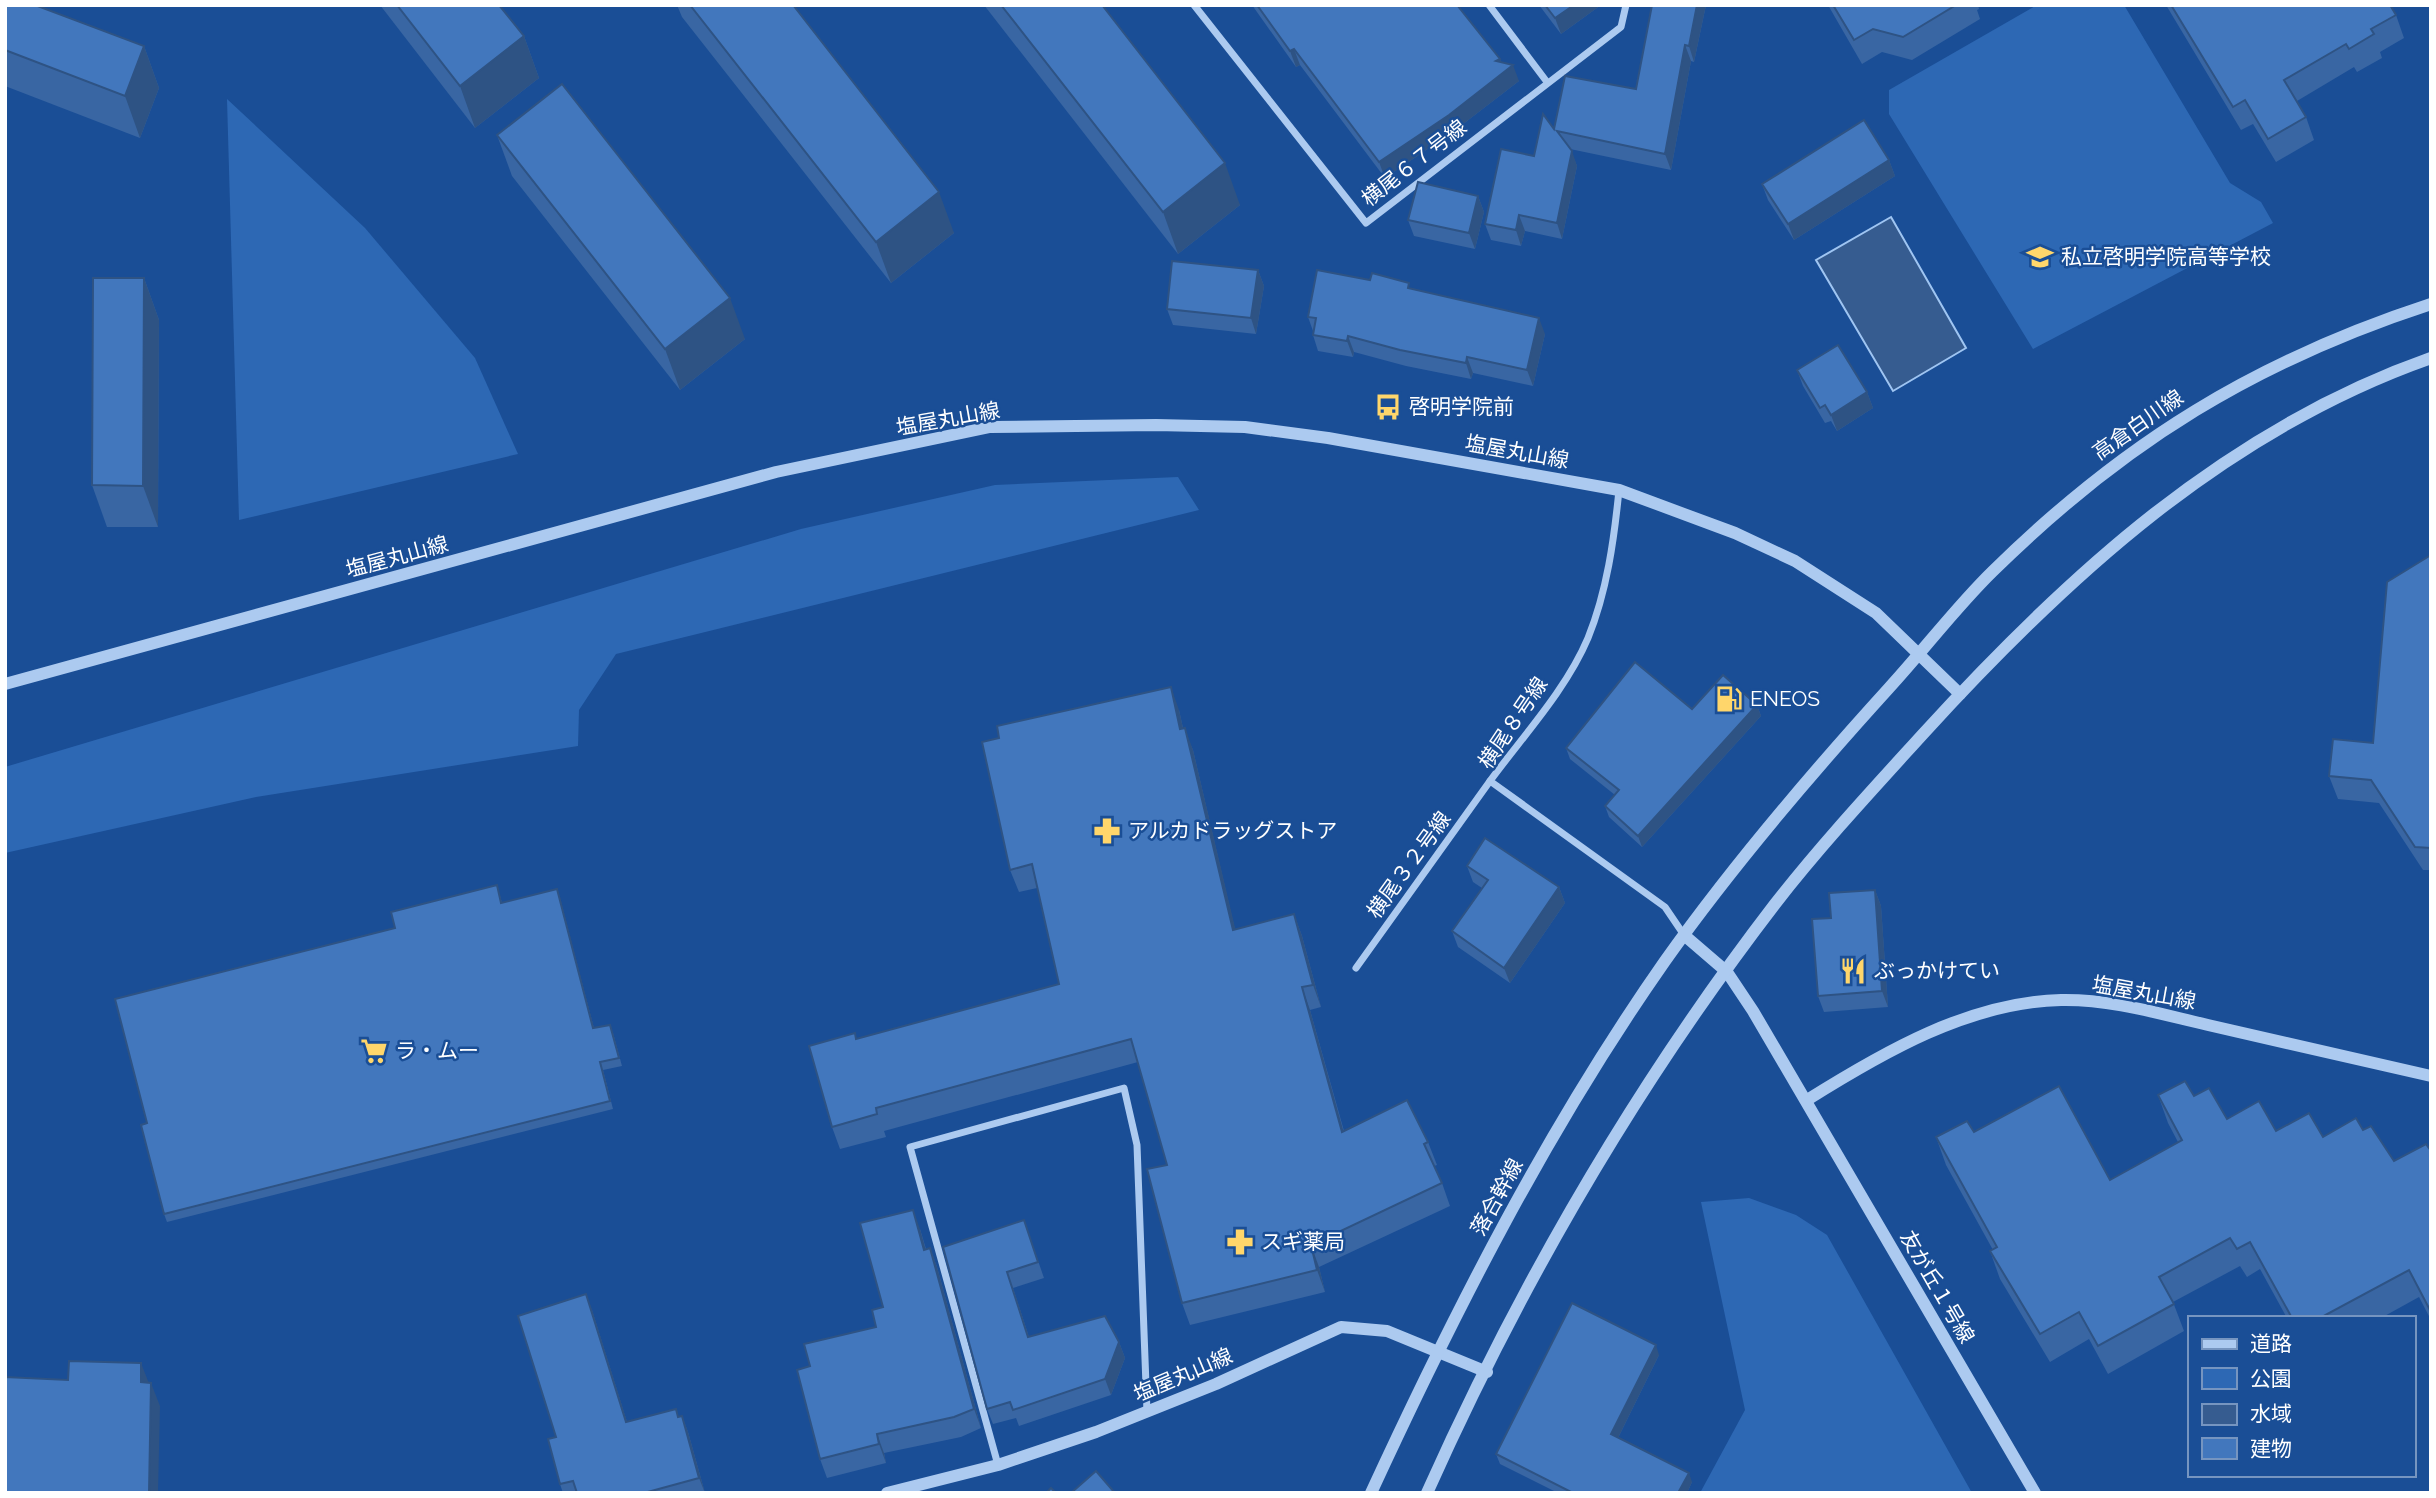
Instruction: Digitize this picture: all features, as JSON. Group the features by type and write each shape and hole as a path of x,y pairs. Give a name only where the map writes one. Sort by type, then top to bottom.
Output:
{"street":[{"name":"横尾６７号線","path":"1194,5 1366,223 1621,27 1626,5"},
{"path":"1489,5 1547,82"},
{"name":"高倉白川線","path":"1920,655 1989,575 2050,517 2113,464 2161,431 2212,398 2296,356 2372,324 2431,304"},
{"path":"1427,1493 1543,1260 1627,1115 1776,903 1959,694 2104,552 2182,491 2253,443 2303,415 2353,389 2431,358"},
{"name":"塩屋丸山線","path":"5,684 776,472 990,427 1245,427 1328,438 1619,490 1735,533 1795,561 1876,613 1959,694"},
{"name":"横尾８号線","path":"1619,490 1612,558 1587,639 1560,685 1490,781 1665,906 1684,935"},
{"path":"1807,1100 1727,972 1684,935 1769,827 1920,655"},
{"name":"横尾３２号線","path":"1356,968 1490,781"},
{"name":"落合幹線","path":"1371,1493 1407,1409 1508,1214 1567,1111 1684,935"},
{"name":"塩屋丸山線","path":"1807,1100 1854,1071 1979,1014 2062,1000 2125,1006 2431,1076"},
{"path":"999,1465 910,1147 1124,1088 1137,1145 1147,1412"},
{"name":"友が丘１号線","path":"1807,1100 2035,1493"},
{"name":"塩屋丸山線","path":"887,1493 999,1465 1147,1412 1341,1327 1387,1331 1487,1372"}],"green space":[{"path":"2037,5 2124,5 2230,183 2261,202 2273,223 2033,349 1889,114 1889,90"},
{"path":"227,99 365,228 475,358 518,454 239,520"},
{"path":"1178,477 1199,510 616,654 579,710 578,746 256,797 5,853 5,767 801,529 995,485"},
{"path":"1749,1198 1796,1215 1827,1235 1972,1493 1700,1493 1745,1410 1701,1202"}],"water":[{"path":"1891,217 1966,348 1893,391 1816,260"}],"building":[{"path":"5,5 35,5 144,46 125,96 5,50"},
{"path":"397,5 499,5 524,36 460,86"},
{"path":"690,5 793,5 939,192 876,242"},
{"path":"1001,5 1102,5 1225,163 1163,212"},
{"path":"1257,5 1457,5 1500,59 1496,61 1513,65 1449,115 1379,162 1294,49 1290,51"},
{"path":"1545,5 1574,5 1555,18"},
{"path":"1652,5 1697,5 1689,46 1685,45 1665,154 1557,131 1572,151 1557,223 1519,215 1516,230 1485,224 1501,149 1534,156 1543,114 1554,129 1565,76 1636,89"},
{"path":"1833,5 1956,5 1903,37 1873,29 1854,40"},
{"path":"2171,5 2390,5 2396,15 2371,29 2374,34 2349,49 2346,44 2284,80 2306,117 2268,139 2245,100 2233,107"},
{"path":"562,84 730,298 665,349 497,135"},
{"path":"1864,120 1889,160 1788,224 1762,184"},
{"path":"1418,182 1478,196 1469,233 1408,220"},
{"path":"1172,261 1258,270 1251,318 1167,309"},
{"path":"1317,270 1370,280 1372,273 1409,283 1408,288 1539,318 1527,370 1467,357 1466,363 1348,336 1347,341 1313,335 1316,318 1308,317"},
{"path":"93,278 144,278 143,486 92,485"},
{"path":"1838,345 1867,392 1831,415 1825,405 1820,408 1797,370"},
{"path":"2431,555 2431,848 2415,847 2371,780 2329,776 2333,739 2373,743 2387,582"},
{"path":"1635,662 1692,709 1723,675 1757,705 1638,836 1605,806 1619,790 1566,748"},
{"path":"1171,687 1180,729 1185,728 1233,930 1294,914 1313,985 1302,987 1342,1132 1407,1100 1428,1142 1424,1144 1442,1183 1311,1245 1317,1270 1182,1303 1147,1169 1167,1165 1131,1039 876,1108 877,1114 832,1127 809,1046 855,1033 856,1039 1059,984 1032,864 1010,870 982,742 999,738 997,726"},
{"path":"1485,838 1559,887 1504,968 1452,931 1488,880 1467,866"},
{"name":"ラ・ムー","path":"497,885 501,903 557,889 593,1028 610,1025 619,1058 600,1062 610,1101 164,1214 141,1125 147,1123 115,999 395,928 391,912"},
{"name":"ぶっかけてい","path":"1875,890 1882,991 1818,996 1812,919 1831,918 1829,893"},
{"path":"2185,1081 2194,1096 2209,1088 2227,1119 2259,1101 2276,1131 2309,1113 2323,1137 2356,1118 2363,1130 2371,1126 2394,1161 2426,1144 2431,1151 2431,1312 2409,1270 2324,1316 2291,1316 2250,1242 2237,1249 2230,1238 2159,1277 2174,1304 2098,1346 2079,1312 2040,1334 1990,1251 1997,1247 1936,1137 1967,1121 1974,1132 2059,1086 2110,1180 2182,1140 2158,1095"},
{"path":"913,1210 924,1250 930,1248 974,1409 954,1417 877,1434 879,1444 820,1459 797,1370 810,1366 804,1344 876,1327 872,1310 883,1307 860,1223"},
{"path":"1024,1220 1038,1262 1007,1272 1028,1337 1105,1316 1119,1342 1105,1379 1013,1410 1010,1402 987,1409 943,1247"},
{"path":"586,1294 626,1422 676,1409 678,1417 682,1416 699,1478 644,1493 577,1493 573,1481 560,1484 548,1439 556,1437 518,1316"},
{"path":"1572,1303 1656,1345 1611,1434 1689,1473 1678,1493 1573,1493 1496,1454"},
{"path":"69,1361 141,1363 141,1382 151,1383 149,1493 5,1493 5,1377 68,1380"},
{"path":"1096,1471 1115,1493 1071,1493"}],"place":[{"name":"私立啓明学院高等学校","path":"2040,257"},
{"name":"啓明学院前","path":"1388,407"},
{"name":"ENEOS","path":"1729,699"},
{"name":"アルカドラッグストア","path":"1107,831"},
{"name":"ぶっかけてい","path":"1853,971"},
{"name":"ラ・ムー","path":"374,1051"},
{"name":"スギ薬局","path":"1240,1242"}]}
